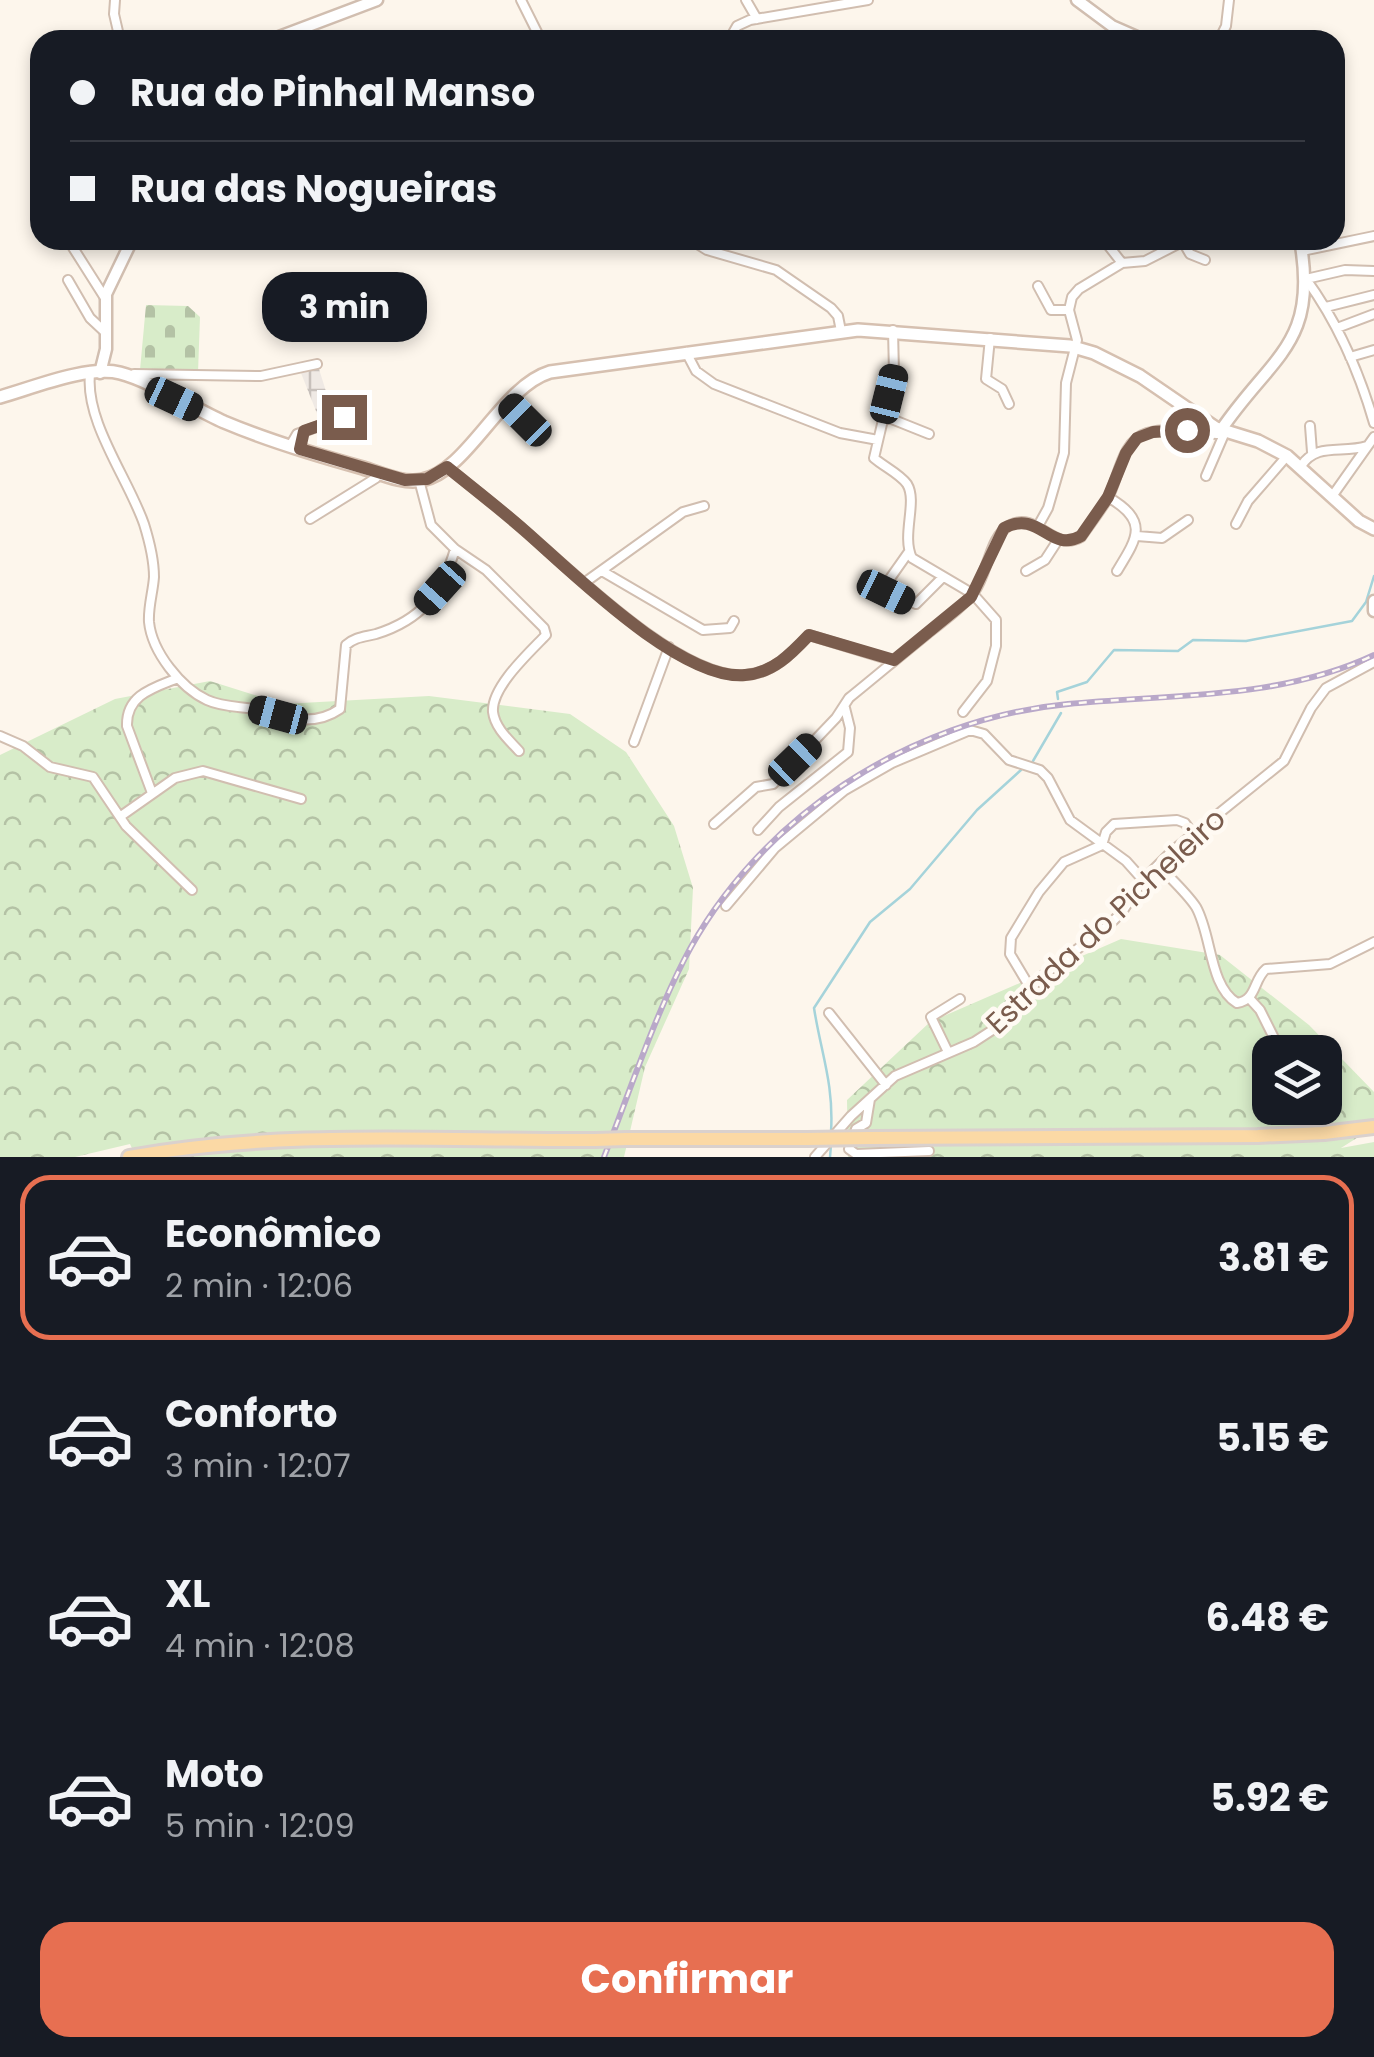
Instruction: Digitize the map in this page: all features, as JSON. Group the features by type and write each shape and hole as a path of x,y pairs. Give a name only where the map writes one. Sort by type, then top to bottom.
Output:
{"main road":[{"path":"0,397 95,373 122,374 229,424 295,448 419,480 447,467 531,381 550,372 841,331 894,330 990,338 1076,347 1140,376 1223,431 1258,441 1287,456 1359,521 1374,529"},
{"path":"129,1157 190,1148 290,1142 1258,1136 1324,1134 1374,1127"}],"street":[{"path":"115,0 118,30"},
{"path":"297,30 376,0"},
{"path":"520,0 536,30"},
{"path":"746,0 757,20"},
{"path":"807,0 813,11"},
{"path":"735,30 757,20 868,0"},
{"path":"1077,0 1121,30"},
{"path":"1224,30 1229,0"},
{"path":"1345,240 1374,236"},
{"path":"75,250 105,298"},
{"path":"127,250 105,298 106,348 88,390 92,409 136,503 154,574 150,624 154,639 178,678 206,700 229,706 308,722 331,716 340,709 346,644 414,618 440,588 454,550"},
{"path":"707,250 776,270 831,308 838,316 841,331"},
{"path":"1112,250 1122,263"},
{"path":"1038,526 1048,508 1064,453 1066,383 1076,347 1069,310 1072,297 1122,263 1145,261 1166,250"},
{"path":"1188,250 1205,260"},
{"path":"1206,476 1223,431 1243,398 1293,340 1306,279 1302,250"},
{"path":"1306,279 1345,270 1374,272"},
{"path":"1306,279 1337,328 1374,423"},
{"path":"68,280 90,318 105,332"},
{"path":"1038,286 1051,310 1069,310"},
{"path":"1326,307 1374,295"},
{"path":"1337,328 1374,314"},
{"path":"894,330 894,373 874,458 906,483 910,494 906,537 912,558 973,594 992,613 998,628 988,681 963,712"},
{"path":"990,338 986,379 1002,389 1009,404"},
{"path":"106,348 122,374 261,376 317,364"},
{"path":"1350,357 1374,350"},
{"path":"686,352 690,364 704,380 840,432 878,440"},
{"path":"508,403 542,436"},
{"path":"295,448 292,439 344,417 343,412"},
{"path":"884,416 929,434"},
{"path":"1300,466 1312,452 1310,426"},
{"path":"714,824 756,786 773,784 849,698 973,594 1004,528 1018,522 1038,526 1058,540 1069,542 1081,536 1108,497 1126,453 1137,438 1153,432 1223,431"},
{"path":"1332,495 1374,437"},
{"path":"1312,452 1344,452 1367,446"},
{"path":"1236,524 1248,501 1287,456"},
{"path":"447,467 584,583 687,660 718,674 748,675 776,666 809,635 894,660"},
{"path":"310,519 376,478 378,472"},
{"path":"419,480 431,525 454,550 486,570 544,628 546,635 498,692 493,710 500,730 520,750"},
{"path":"1108,497 1128,510 1137,536 1118,571"},
{"path":"584,583 683,512 704,506"},
{"path":"1137,536 1162,538 1188,520"},
{"path":"1026,572 1045,560 1058,540"},
{"path":"908,552 884,587 886,592 916,604 943,577"},
{"path":"602,571 703,630 730,628 734,621"},
{"path":"1374,601 1374,611"},
{"path":"634,742 669,647"},
{"name":"Estrada do Picheleiro","path":"815,1157 870,1099 910,1067 981,1039 1070,954 1109,925 1158,865 1284,761 1304,720 1326,688 1374,662"},
{"path":"152,793 127,726 127,716 140,694 178,678"},
{"path":"758,830 848,752 850,728 845,706"},
{"path":"726,906 775,848 845,790 892,763 970,730 984,734 1009,760 1040,770 1070,820 1126,861 1143,880"},
{"path":"0,736 23,746 50,767 93,777 126,826 192,890"},
{"path":"121,816 175,778 203,771 301,798"},
{"path":"1031,989 1010,954 1012,938 1039,892 1064,862 1102,845 1114,824 1177,820 1185,823 1193,834"},
{"path":"1158,865 1198,910 1208,932 1218,976 1226,995 1236,1003 1248,998 1266,969 1330,964 1374,942"},
{"path":"1248,998 1260,1010 1272,1035"},
{"path":"948,1052 931,1017 960,999"},
{"path":"829,1013 886,1085"},
{"path":"870,1099 866,1123 856,1130 849,1149 856,1154 929,1151"}],"shaded area":[{"path":"319,369 334,417 320,421 301,373"}],"green space":[{"path":"146,305 188,306 200,317 198,373 140,370"},
{"path":"210,681 283,704 429,696 570,714 626,752 674,826 693,888 689,969 645,1067 624,1157 136,1157 130,1144 75,1157 0,1157 0,755 115,699"},
{"path":"1121,939 1220,955 1309,1025 1319,1035 1252,1035 1252,1125 1342,1125 1342,1059 1374,1092 1374,1127 1341,1148 1374,1142 1374,1157 848,1157 847,1100 930,1022"}],"waterway":[{"path":"1058,699 1057,692 1087,682 1114,650 1178,651 1193,640 1246,641 1352,621 1366,602 1374,576"},
{"path":"1033,761 1061,713"},
{"path":"831,1132 829,1084 814,1008 870,922 910,889 977,810 1021,770"},
{"path":"830,1157 831,1145"}],"railway":[{"path":"604,1157 672,984 715,909 753,862 796,821 844,784 896,754 952,730 1009,713 1068,704 1262,688 1338,670 1374,655"}],"route":[{"path":"344,417 304,431 300,449 405,480 427,479 447,467 605,601 687,660 718,674 748,675 776,666 809,635 894,660 971,597 1004,528 1026,522 1060,541 1074,540 1081,536 1108,497 1126,453 1137,438 1153,432 1187,430"}]}
